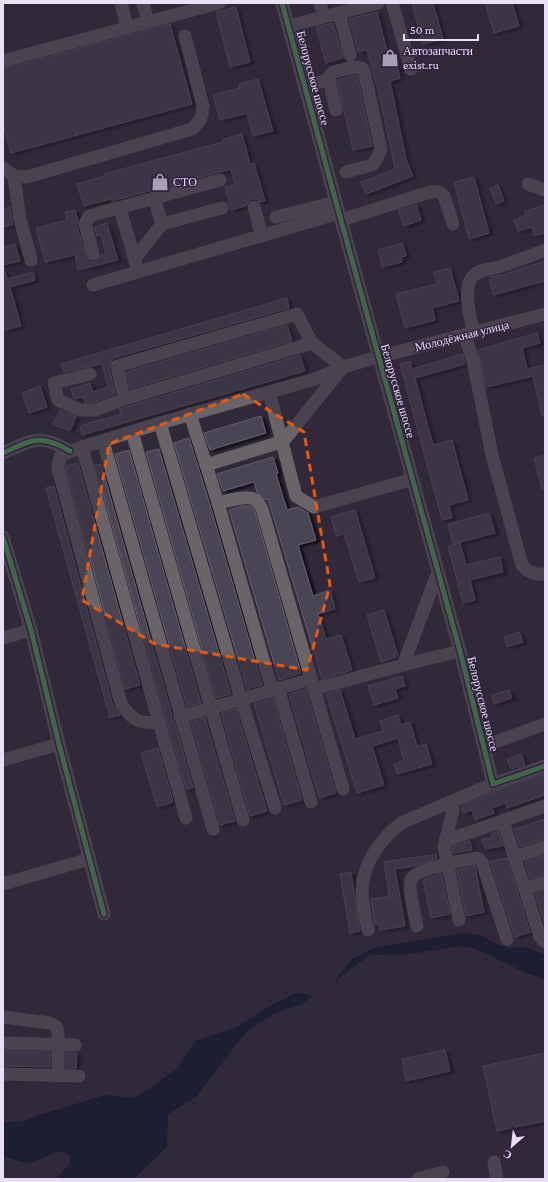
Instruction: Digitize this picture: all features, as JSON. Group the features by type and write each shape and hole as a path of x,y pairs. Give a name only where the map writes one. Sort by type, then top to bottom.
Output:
{"street":[{"path":"120,3 127,27"},
{"path":"143,3 148,22"},
{"path":"3,61 219,3"},
{"name":"Белорусское шоссе","path":"282,3 338,212 460,651 493,784"},
{"path":"320,3 324,17"},
{"path":"288,26 378,3"},
{"path":"392,3 411,69"},
{"path":"339,13 350,55"},
{"path":"3,168 14,176 27,178 192,129 200,120 203,113 203,106 185,36"},
{"path":"336,110 329,77 333,72 354,67 362,68 364,71 382,147 380,154 372,165 346,172"},
{"path":"304,86 329,80"},
{"path":"14,176 20,219 31,260"},
{"path":"93,254 85,224 86,219 89,216 220,180"},
{"path":"528,184 545,190"},
{"path":"93,285 262,236 338,212 430,192 441,192 444,196 453,224"},
{"path":"154,198 162,224"},
{"path":"254,207 262,236"},
{"path":"120,208 139,272"},
{"path":"135,258 162,224 222,208"},
{"path":"276,217 338,212"},
{"path":"545,250 500,266 477,272 473,275 468,286 473,361 492,455 522,565 532,574 545,574"},
{"path":"124,399 117,366 297,314 312,343 343,367 286,438 281,442 206,466"},
{"name":"Молодёжная улица","path":"76,449 190,414 315,379 343,367 545,314"},
{"path":"90,374 54,383 58,400 80,410 95,410 124,399 312,343"},
{"path":"269,392 296,496 314,507 413,479"},
{"path":"190,414 311,802"},
{"path":"160,423 241,699 276,808"},
{"path":"132,432 243,820"},
{"path":"3,453 25,443 38,440 48,440 76,449"},
{"path":"103,441 180,717 213,829"},
{"path":"76,449 60,457 58,468 121,704 129,716 142,722 159,722"},
{"path":"76,449 159,722 186,818"},
{"path":"218,503 247,497 257,502 262,509 343,789"},
{"path":"3,537 31,630 58,744 104,914"},
{"path":"403,665 438,572"},
{"path":"3,638 31,630"},
{"path":"180,717 275,689 313,684 460,651"},
{"path":"484,746 545,724"},
{"path":"3,760 58,744"},
{"path":"368,930 362,901 362,888 365,873 375,852 394,828 403,822 452,806 493,784 545,766"},
{"path":"452,806 461,835"},
{"path":"452,806 444,847 459,920"},
{"path":"445,841 545,806"},
{"path":"503,821 525,889 540,916 540,937 545,942"},
{"path":"515,858 545,847"},
{"path":"416,926 410,885 413,875 418,872 447,864 475,858 480,859 482,862 507,939"},
{"path":"3,884 89,859"},
{"path":"525,889 545,882"},
{"path":"3,1017 50,1023 58,1029 58,1076"},
{"path":"3,1042 75,1045"},
{"path":"3,1074 79,1076"},
{"path":"494,1162 497,1179"},
{"path":"418,1179 443,1172"}],"highlighted area":[{"path":"243,394 304,432 330,585 307,670 155,644 82,600 109,444"}],"water":[{"path":"465,933 481,935 492,942 508,948 525,947 545,955 545,980 524,972 476,949 461,946 410,954 370,955 335,981 351,960 376,947"},
{"path":"298,992 313,996 300,1005 275,1013 246,1032 196,1097 168,1114 167,1147 134,1179 56,1179 70,1163 70,1155 60,1151 27,1164 3,1156 3,1122 23,1122 39,1115 105,1095 135,1098 177,1069 195,1041 237,1027 266,1008"}],"building":[{"path":"412,3 433,3 443,39 423,44"},
{"path":"485,3 512,3 519,26 494,33"},
{"path":"236,7 250,62 230,67 216,12"},
{"path":"377,12 387,51 391,50 391,53 394,53 400,78 390,81 406,159 413,176 366,194 361,182 395,169 377,84 367,50 358,52 349,19"},
{"path":"333,23 343,58 326,63 316,27"},
{"path":"170,24 192,104 11,153 3,124 3,69"},
{"path":"357,75 372,146 353,150 337,80"},
{"path":"258,79 273,131 253,136 247,113 220,120 213,95 240,88 239,84"},
{"path":"242,134 250,164 254,163 265,201 260,202 256,199 252,199 246,206 231,210 225,187 235,184 231,169 112,201 111,199 84,206 77,184 105,176 104,174 223,142 223,139"},
{"path":"474,177 489,233 469,239 454,182"},
{"path":"498,185 504,201 496,204 490,188"},
{"path":"416,205 421,220 404,226 398,210"},
{"path":"545,205 545,233 534,236 532,227 518,231 514,220 526,215 525,211"},
{"path":"10,207 13,225 3,227 3,209"},
{"path":"75,210 78,221 77,226 87,259 91,262 95,262 101,255 106,254 101,235 97,236 94,227 107,223 118,260 78,270 75,255 45,262 36,228 67,220 65,212"},
{"path":"402,243 406,256 401,257 402,262 382,267 378,250"},
{"path":"15,244 20,261 3,265 3,247"},
{"path":"545,261 545,281 493,295 489,277 502,275"},
{"path":"450,268 459,301 432,308 435,320 405,328 396,294 437,284 434,272"},
{"path":"3,272 5,272 7,279 33,272 35,280 10,287 21,326 5,330 3,323"},
{"path":"287,298 289,308 114,358 109,367 115,394 94,402 85,402 83,397 74,399 71,389 90,383 93,392 108,387 102,364 64,372 61,364"},
{"path":"287,325 292,341 130,389 126,372"},
{"path":"537,333 540,343 522,348 527,369 545,365 545,416 542,416 533,376 486,387 478,350"},
{"path":"463,354 465,364 415,378 433,445 452,440 468,500 449,505 452,518 442,520 400,364 410,361 412,369"},
{"path":"300,355 305,371 82,435 80,426 121,414 119,409"},
{"path":"40,386 47,407 29,413 22,393"},
{"path":"60,410 76,417 70,431 53,424"},
{"path":"261,416 266,433 210,450 204,433"},
{"path":"189,438 262,685 247,689 174,443"},
{"path":"159,449 231,694 216,698 146,452"},
{"path":"129,450 201,703 187,707 115,454"},
{"path":"545,455 545,489 542,489 534,458"},
{"path":"273,457 278,473 276,474 287,510 298,507 308,513 316,540 298,545 313,596 330,590 335,609 318,614 326,639 341,635 352,670 322,679 268,499 266,500 257,492 254,482 223,491 217,474"},
{"path":"78,463 140,685 125,689 66,468 66,466"},
{"path":"101,464 172,715 172,720 175,723 193,788 186,789 95,465"},
{"path":"54,486 113,706 120,715 110,718 46,488"},
{"path":"242,506 251,506 255,512 301,673 279,680 229,510"},
{"path":"355,510 375,578 359,582 344,534 336,536 331,517"},
{"path":"489,513 495,533 453,544 448,524"},
{"path":"460,543 466,565 500,557 503,572 470,580 475,600 463,603 448,546"},
{"path":"384,610 398,656 381,662 367,615"},
{"path":"519,632 523,642 507,647 504,637"},
{"path":"402,676 405,686 395,689 398,698 374,705 368,686"},
{"path":"306,689 336,793 319,798 289,694"},
{"path":"340,690 355,739 383,731 380,721 398,715 401,725 410,722 417,746 426,744 432,764 397,774 394,764 404,761 398,738 372,746 384,785 357,793 326,694"},
{"path":"509,690 512,698 494,704 492,695"},
{"path":"273,698 302,800 284,805 254,704"},
{"path":"236,709 267,811 250,816 221,713"},
{"path":"205,718 235,821 220,825 191,722"},
{"path":"158,748 173,802 157,807 141,753"},
{"path":"521,754 525,765 511,769 507,759"},
{"path":"545,774 545,795 507,808 505,803 492,808 494,813 475,820 472,810 463,813 461,806 496,791"},
{"path":"545,819 545,839 520,847 514,829"},
{"path":"498,831 503,846 485,849 482,839 492,838 491,834"},
{"path":"470,841 472,850 453,853 452,847"},
{"path":"436,854 437,858 415,866 395,869 405,926 380,930 379,925 375,925 371,899 389,896 384,862"},
{"path":"545,855 545,874 530,879 525,862"},
{"path":"507,858 530,932 515,937 490,861"},
{"path":"475,866 484,912 466,916 457,870"},
{"path":"351,872 360,931 350,933 340,874"},
{"path":"441,873 450,914 431,918 423,880"},
{"path":"545,890 545,926 535,894"},
{"path":"445,1050 450,1071 406,1081 402,1059"},
{"path":"3,1051 50,1052 50,1067 3,1066"},
{"path":"66,1053 77,1053 76,1068 66,1068"},
{"path":"545,1053 545,1121 497,1131 483,1066"}],"cycle path":[{"path":"282,3 460,651 493,784 545,766"},
{"path":"3,453 36,440 51,442 70,451"},
{"path":"3,537 31,630 59,744 104,914"}],"place":[{"name":"Автозапчасти exist.ru","path":"390,58"},
{"name":"СТО","path":"160,182"}]}
